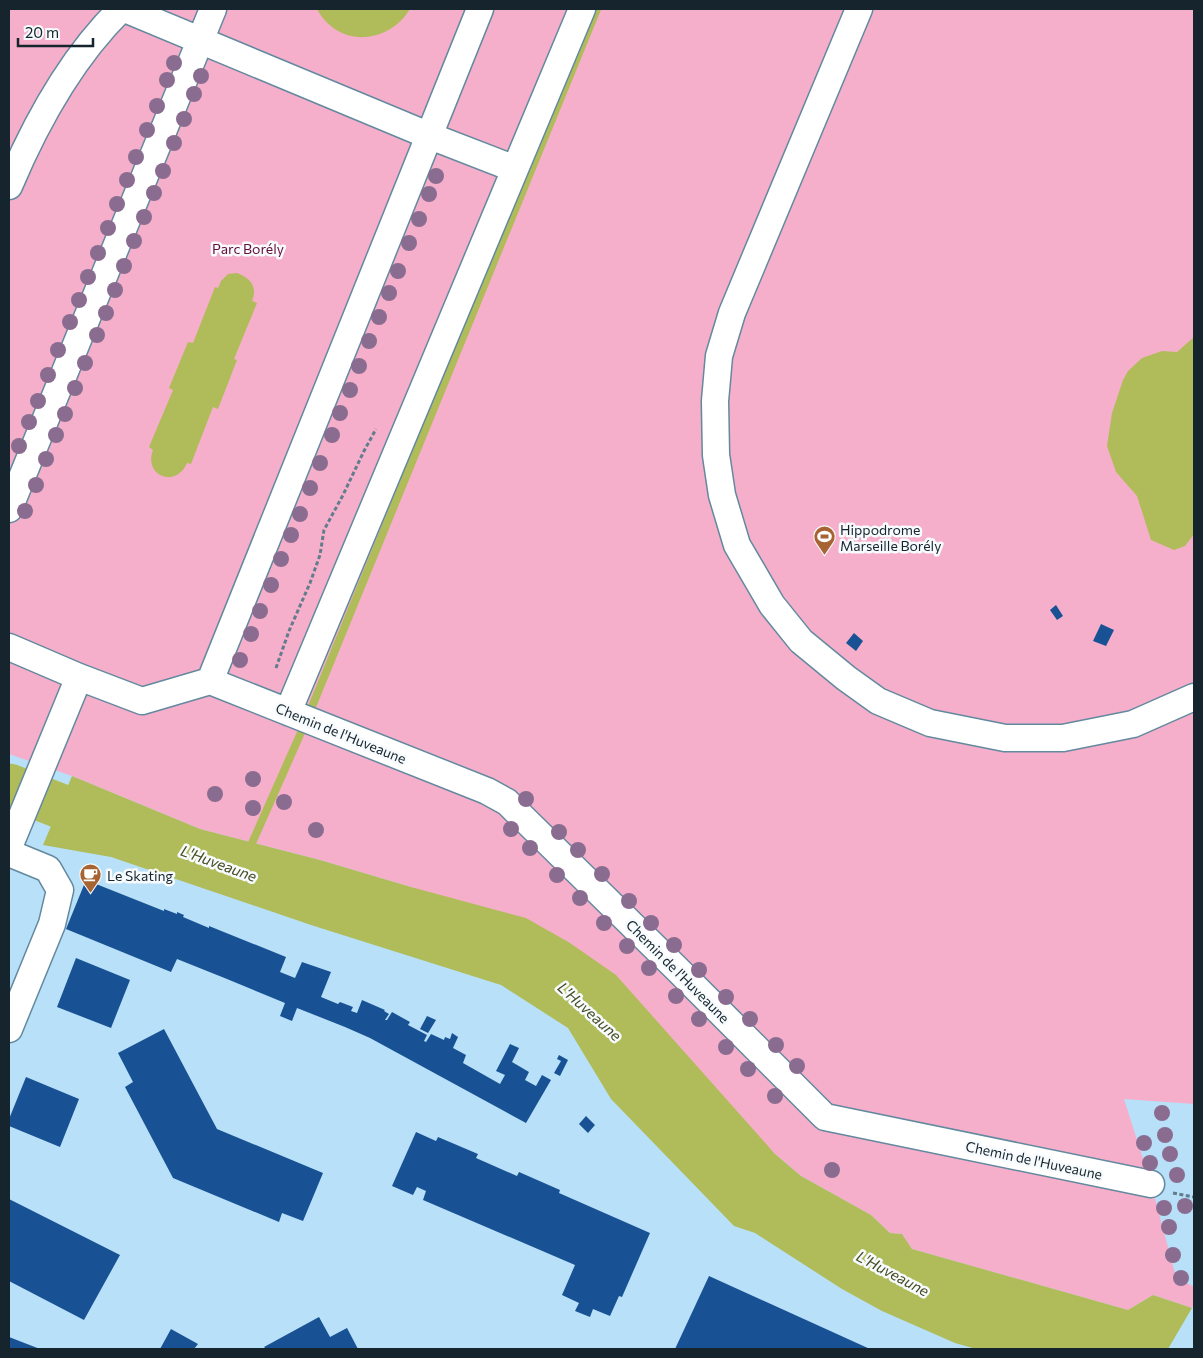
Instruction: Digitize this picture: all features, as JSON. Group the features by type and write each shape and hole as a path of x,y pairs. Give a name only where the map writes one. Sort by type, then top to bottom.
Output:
{"street":[{"path":"9,186 15,158 54,94 102,27 123,9 514,169"},
{"path":"9,509 213,9"},
{"path":"9,647 78,677 142,701 220,685 480,9"},
{"path":"288,712 582,9"},
{"path":"859,9 732,313 719,356 714,401 716,455 722,494 737,545 772,605 801,641 846,678 878,701 930,723 1005,738 1063,738 1133,724 1194,696"},
{"path":"9,848 78,677"},
{"name":"Chemin de l'Huveaune","path":"220,685 487,791 507,802 825,1117 1151,1184"},
{"path":"9,853 48,869 60,890 52,924 9,1029"}],"green space":[{"name":"Parc Borély","path":"9,9 1194,9 1194,1104 1124,1099 1151,1184 1176,1277 1194,1287 1194,1305 1192,1308 1153,1295 1128,1310 912,1249 902,1234 890,1233 871,1215 801,1176 775,1154 411,887 320,860 200,829 72,776 9,754"}],"water":[{"path":"317,9 410,9 401,21 389,30 363,37 350,36 337,31 326,22"},
{"path":"237,273 246,277 252,283 254,296 252,301 257,303 234,359 237,360 218,409 213,407 191,464 187,463 176,476 162,476 153,467 151,459 153,450 149,447 173,390 169,388 188,342 193,343 215,287 218,288 221,281 228,274"},
{"path":"1194,337 1194,534 1185,546 1174,550 1151,540 1137,496 1116,472 1107,446 1112,413 1128,371 1142,358 1162,351 1177,352"},
{"path":"72,776 200,829 320,860 526,918 570,943 616,975 775,1154 801,1176 871,1215 890,1233 902,1234 912,1249 1128,1310 1153,1295 1192,1308 1168,1349 976,1349 955,1343 882,1311 842,1289 755,1233 734,1226 611,1099 568,1028 501,985 311,925 111,857 43,845"}],"building":[{"path":"1056,605 1063,616 1057,620 1050,610"},
{"path":"1101,624 1114,630 1106,646 1093,641"},
{"path":"854,633 863,641 856,651 846,643"},
{"path":"86,880 164,911 164,909 177,914 177,912 184,915 183,917 209,928 209,926 286,957 280,972 295,978 302,962 331,972 321,997 338,1004 340,1002 353,1007 351,1011 357,1013 362,1000 385,1010 389,1014 385,1020 387,1020 392,1012 410,1022 408,1025 427,1035 424,1041 426,1042 431,1034 444,1040 445,1037 450,1039 452,1033 458,1037 453,1048 466,1055 463,1063 500,1084 505,1075 496,1071 510,1044 519,1048 512,1062 529,1072 525,1080 536,1086 542,1075 551,1080 526,1123 370,1038 345,1027 297,1008 292,1021 280,1016 285,1003 227,979 177,959 171,972 66,929"},
{"path":"76,958 130,980 111,1028 57,1007"},
{"path":"427,1016 436,1020 428,1033 420,1029"},
{"path":"164,1029 217,1129 323,1173 303,1221 282,1213 279,1222 173,1178 125,1087 133,1082 118,1053"},
{"path":"559,1055 568,1060 560,1076 554,1073 561,1061 557,1059"},
{"path":"26,1077 79,1099 60,1147 9,1126 9,1119"},
{"path":"586,1116 595,1125 588,1133 579,1124"},
{"path":"416,1132 436,1141 438,1137 478,1154 476,1158 517,1176 519,1172 560,1190 559,1193 650,1233 622,1297 619,1296 610,1316 593,1309 590,1317 575,1311 579,1303 562,1295 575,1265 423,1200 426,1191 417,1187 413,1195 392,1186"},
{"path":"9,1199 120,1255 84,1320 9,1281"},
{"path":"709,1276 870,1349 675,1349"},
{"path":"319,1317 330,1337 347,1328 358,1349 266,1349 264,1347"},
{"path":"171,1329 198,1344 194,1349 160,1349"},
{"path":"9,1337 40,1349 9,1349"}],"waterway":[{"path":"249,850 307,719 597,9"},
{"name":"L'Huveaune","path":"9,786 116,828"}],"place":[{"name":"Hippodrome Marseille Borély","path":"824,556"},
{"name":"Le Skating","path":"91,894"}]}
